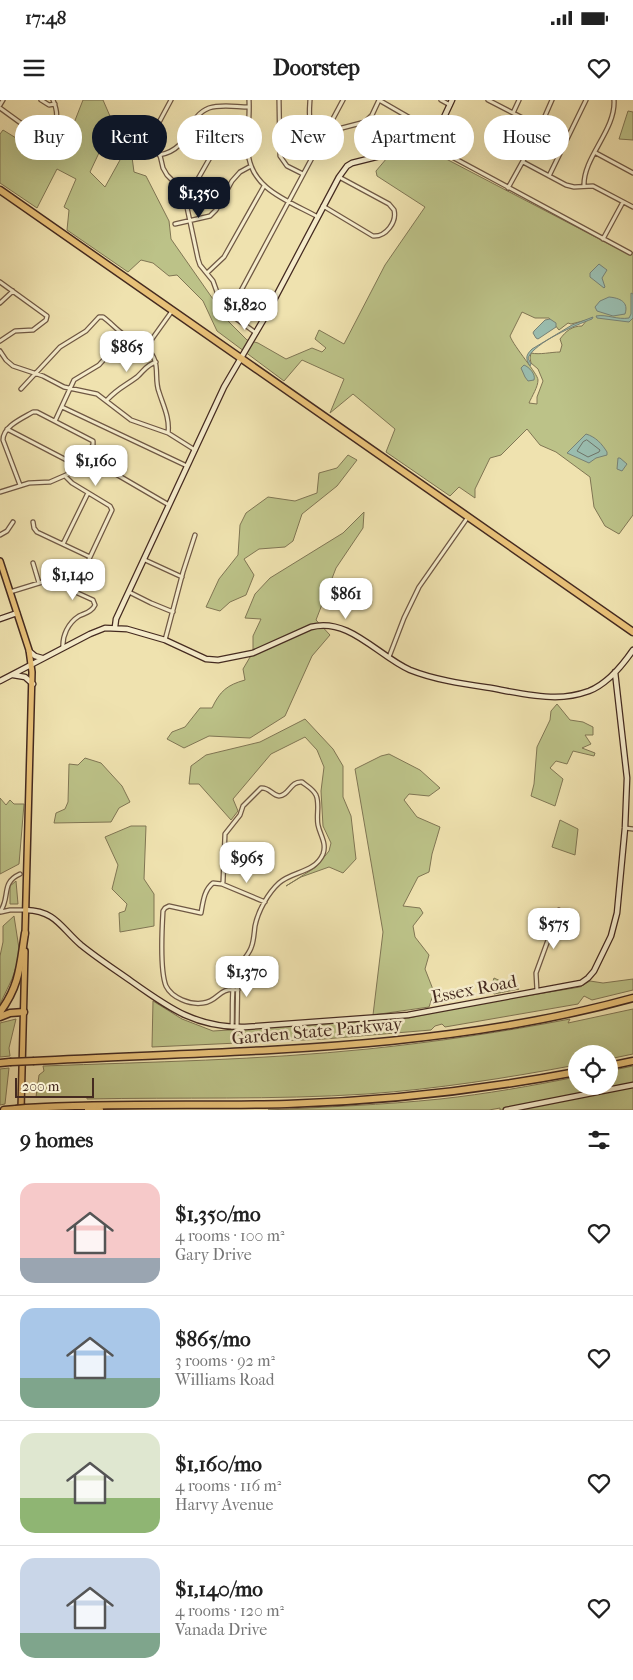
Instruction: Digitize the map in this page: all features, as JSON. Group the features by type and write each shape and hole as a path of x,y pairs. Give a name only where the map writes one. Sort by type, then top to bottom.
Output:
{"highway":[{"path":"0,190 633,632"},
{"path":"0,1012 11,994 19,974 25,933"},
{"name":"Garden State Parkway","path":"0,1063 265,1051 386,1041 522,1022 567,1014 633,998"},
{"path":"0,1017 10,1013 24,1012"},
{"path":"618,1064 633,1061"},
{"path":"4,1110 57,1106 145,1104 259,1105 346,1101 463,1090 568,1073"},
{"path":"57,1106 100,1110"}],"main road":[{"path":"0,561 29,651 33,684 21,1109"}],"street":[{"path":"3,100 0,107 15,118"},
{"path":"41,100 48,105 54,102 57,115"},
{"path":"164,115 171,100"},
{"path":"249,100 249,115"},
{"path":"279,100 280,156 288,166 303,174"},
{"path":"309,115 310,100"},
{"path":"335,115 342,100"},
{"path":"344,127 365,122 372,115 379,100 404,115"},
{"path":"442,100 451,102 445,115"},
{"path":"488,100 517,115"},
{"path":"513,113 519,100"},
{"path":"545,115 552,100"},
{"path":"549,176 586,100"},
{"path":"584,186 587,170 613,111 614,100"},
{"path":"167,153 177,148 184,140 197,117 208,109 218,107 249,107"},
{"path":"596,153 633,173"},
{"path":"161,160 165,172 183,193 198,259 214,283 219,300 227,311 256,333"},
{"path":"183,193 195,184 209,160"},
{"path":"250,160 256,176 264,186 318,217"},
{"path":"227,311 236,300 311,160"},
{"path":"115,627 116,619 224,387 256,333 339,177 347,166 364,160"},
{"path":"457,160 630,253"},
{"path":"508,188 523,162 571,187 595,187 633,207"},
{"path":"175,224 212,215 232,181 240,172 251,166"},
{"path":"324,206 373,236 384,234 394,221 395,213 389,204 339,177"},
{"path":"207,273 224,257 264,186"},
{"path":"603,239 623,202"},
{"path":"0,282 47,316 33,330 15,331 0,341"},
{"path":"0,303 13,291"},
{"path":"148,349 152,339 173,310"},
{"path":"21,389 60,347 86,331 100,317 107,320 125,336 148,349 156,362 157,385 166,411 169,426 168,433"},
{"path":"55,421 74,380 99,365 125,336"},
{"path":"0,351 11,365 71,388 95,393 108,400 131,420 168,433 195,450"},
{"path":"108,400 119,388 138,376 148,364 156,362"},
{"path":"62,407 188,466"},
{"path":"0,492 31,482 50,482 75,471 93,445 93,441 35,411 7,429 3,435 3,440 20,485"},
{"path":"7,429 78,466"},
{"path":"85,456 170,506"},
{"path":"65,476 70,482 111,508 110,515 83,572"},
{"path":"62,544 88,493"},
{"path":"389,657 404,618 419,587 468,516"},
{"path":"0,535 7,532 14,522"},
{"path":"33,522 37,532 90,557"},
{"path":"165,640 195,535"},
{"path":"145,560 182,577"},
{"path":"33,563 40,583"},
{"path":"10,592 47,580 53,581 95,603 93,610 80,616 70,626 62,640 63,648"},
{"path":"129,592 173,612"},
{"path":"0,619 17,613"},
{"path":"0,680 96,631 115,627 165,640 203,658 218,660 253,653 311,627 330,625 352,633 410,670 441,679 550,697 568,696 589,691 599,686 615,672 633,650"},
{"path":"29,651 35,656 42,658"},
{"name":"Essex Road","path":"26,910 40,911 53,917 89,952 174,1011 200,1022 235,1028 401,1016 579,984 594,971 610,936 616,917 625,828 627,778 615,672"},
{"path":"12,675 25,677 33,684"},
{"path":"222,884 225,834 240,815 243,806 261,788 266,788 280,796 296,782 302,782 311,789 316,795 318,804 318,824 324,840 323,854 315,864 278,883 265,902 256,923 251,948 238,968 235,1028"},
{"path":"625,828 633,829"},
{"path":"0,912 4,904 7,884 12,877 20,874"},
{"path":"236,990 224,990 205,1003 188,1002 172,994 167,988 162,974 162,917 164,909 169,906 201,913 208,887 213,883 222,884 265,902"},
{"path":"0,912 26,910"},
{"path":"537,991 536,971 559,910"},
{"path":"506,1110 633,1085"}],"green space":[{"path":"83,100 103,100 110,115 92,115 92,160 96,160 90,172 105,187 120,160 132,160 134,172 146,176 169,221 171,239 229,322 247,340 258,343 286,359 312,348 322,352 326,348 315,339 319,330 344,344 385,265 425,207 377,176 376,171 385,160 448,160 630,255 633,252 633,515 619,534 605,526 594,507 590,477 556,452 540,445 527,429 501,455 490,458 475,489 475,498 459,487 450,496 386,452 395,429 353,394 330,413 344,379 302,360 284,381 217,331 203,301 177,275 169,276 153,263 141,260 128,272 67,230 69,210 64,207 76,179 57,169 37,208 0,183 0,134 3,130 15,137 15,160 82,160 82,115 77,115","holes":["522,312 535,318 549,318 559,330 568,323 587,320 582,326 572,328 562,336 560,339 562,345 560,352 531,353 531,363 538,369 543,381 537,397 537,404 529,403 538,380 510,336"]},
{"path":"628,111 633,112 633,140 619,139"},
{"path":"348,455 357,460 337,486 302,514 293,541 285,547 259,549 244,559 254,575 246,595 230,602 220,611 206,607 219,579 238,555 240,525 246,513 268,497 295,501 317,493 319,473 337,468"},
{"path":"364,512 363,528 336,568 316,620 330,635 312,656 285,716 250,738 209,736 184,748 167,739 172,732 185,727 200,708 212,708 218,697 225,690 233,684 245,680 243,669 253,652 253,636 261,619 245,618 255,594 270,578 343,533"},
{"path":"557,704 570,720 583,722 593,727 593,735 585,735 591,744 582,748 595,753 594,756 573,751 567,764 556,761 550,768 563,779 555,806 531,796 534,784 537,747 550,720 551,711"},
{"path":"305,719 333,749 343,766 343,797 351,816 356,859 343,873 329,867 301,877 286,886 316,867 329,851 331,843 323,826 321,791 324,767 317,750 305,737 271,754 233,799 238,811 231,820 199,784 189,784 191,766 206,755 260,742"},
{"path":"389,754 420,770 440,788 429,796 409,794 404,800 417,817 440,827 429,872 418,877 403,906 420,908 423,913 413,926 415,937 429,955 425,969 434,992 429,1007 373,1015 383,932 355,769"},
{"path":"85,758 101,763 122,786 130,802 119,808 111,822 54,823 56,813 65,809 68,802 69,764 78,765"},
{"path":"0,798 6,805 10,800 14,804 24,804 19,864 0,874"},
{"path":"560,820 578,829 575,855 552,847"},
{"path":"131,826 146,826 144,879 154,894 154,926 120,932 119,913 125,911 127,904 112,889 118,865 105,837"},
{"path":"16,881 18,904 10,904 10,886"},
{"path":"14,916 20,955 12,979 0,1004 0,956 3,942 3,926"},
{"path":"494,978 519,989 494,994 491,988"},
{"path":"633,979 633,990 592,1000 584,996 578,1004 445,1027 442,1024 435,1026 431,1030 324,1039 152,1047 153,1001 182,1019 213,1031 403,1019 477,1004 580,987 590,981 603,983"},
{"path":"633,1009 633,1054 618,1057 618,1045 568,1045 568,1066 472,1082 367,1094 297,1097 87,1099 87,1097 36,1097 39,1075 44,1071 43,1066 165,1062 327,1053 469,1036 570,1019 568,1023"},
{"path":"16,1019 9,1048 10,1056 0,1057 0,1023"},
{"path":"633,1066 633,1110 500,1110 500,1108 489,1110 268,1110 440,1099 508,1090 568,1079 568,1095 618,1095 618,1069"},
{"path":"9,1068 5,1104 0,1105 0,1069"}],"water":[{"path":"599,264 607,270 602,278 604,288 590,277 590,273"},
{"path":"631,293 633,294 633,318 629,322 597,318 596,316 629,318 631,314"},
{"path":"609,297 623,301 626,306 625,314 613,316 597,311 595,307 600,301"},
{"path":"593,317 592,319 547,340 572,325"},
{"path":"550,319 556,323 556,327 538,339 536,338 533,333 534,331 545,320"},
{"path":"547,340 532,352 528,358 530,366 527,361 528,353"},
{"path":"524,365 532,371 534,380 528,381 525,377 521,368"},
{"path":"586,434 593,437 603,446 607,455 596,458 589,463 567,453"},
{"path":"618,458 627,464 622,471 617,469"}]}
